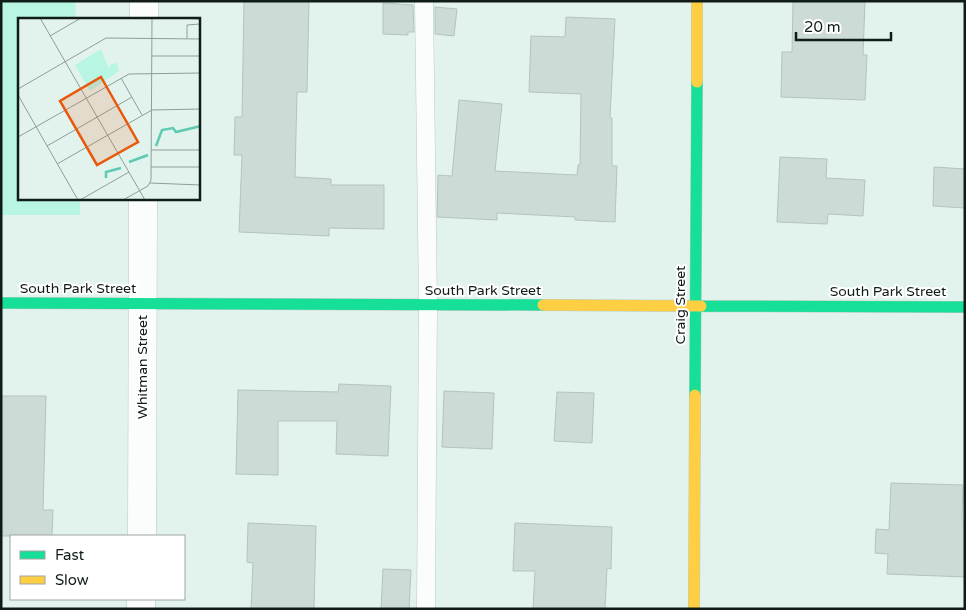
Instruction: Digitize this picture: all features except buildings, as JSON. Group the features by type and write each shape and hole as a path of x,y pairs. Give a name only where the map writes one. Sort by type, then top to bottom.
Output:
{"main road":[{"name":"Craig Street","path":"694,609 696,1"},
{"name":"South Park Street","path":"1,303 965,307"}],"street":[{"path":"144,1 144,18"},
{"name":"Whitman Street","path":"142,535 143,200"}],"lane":[{"path":"424,1 428,305 426,609"}],"green space":[{"path":"1,1 75,1 76,18 18,18 18,200 80,200 80,215 1,215"}],"traffic: fast":[{"path":"695,395 697,82"},
{"path":"1,303 543,305"},
{"path":"701,306 965,307"}],"traffic: slow":[{"path":"697,1 697,82"},
{"path":"543,305 701,306"},
{"path":"694,609 695,395"}]}
